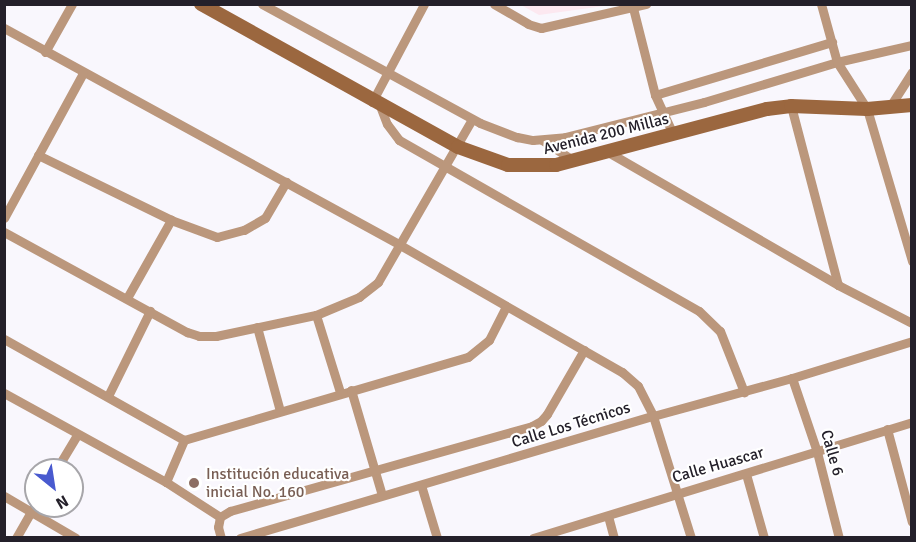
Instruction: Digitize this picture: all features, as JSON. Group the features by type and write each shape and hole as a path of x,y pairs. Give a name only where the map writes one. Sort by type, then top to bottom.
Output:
{"main road":[{"name":"Avenida 200 Millas","path":"201,4 376,104 458,147 485,158 527,167 574,161 767,109 791,106 867,109 912,105"}],"street":[{"path":"45,52 72,4"},
{"path":"262,4 472,119 517,137 542,140 662,113 837,62 912,45"},
{"path":"424,4 387,73 376,104 399,140 699,311 720,331 744,392"},
{"path":"494,4 528,24 541,28 646,4"},
{"path":"821,4 837,62 867,109 912,261"},
{"path":"632,6 655,95 673,134"},
{"path":"4,28 82,73 400,245 622,372 638,386 653,416 691,537"},
{"path":"655,95 831,42"},
{"path":"889,108 912,72"},
{"path":"4,218 82,73"},
{"path":"791,106 838,285"},
{"path":"4,232 187,332 199,336 216,336 316,315 369,291 378,282 458,147 472,119"},
{"path":"542,140 574,161"},
{"path":"609,152 838,285 912,323"},
{"path":"38,155 171,220 217,237 230,235 265,218 286,182"},
{"path":"127,298 171,220"},
{"path":"4,339 184,440 340,392 468,357 489,340 506,306"},
{"path":"108,396 150,311"},
{"path":"316,315 340,392"},
{"path":"257,327 280,411"},
{"name":"Calle Los Técnicos","path":"240,537 653,416 792,378 912,341"},
{"path":"221,537 218,527 220,517 230,511 541,421 584,350"},
{"name":"Calle 6","path":"792,378 817,452 839,537"},
{"path":"351,390 382,495"},
{"path":"4,393 166,482 220,517"},
{"name":"Calle Huascar","path":"539,537 912,422"},
{"path":"887,429 912,522"},
{"path":"63,458 77,435"},
{"path":"166,482 184,440"},
{"path":"746,474 765,537"},
{"path":"421,485 437,537"},
{"path":"4,496 24,504"},
{"path":"608,516 614,537"},
{"path":"16,537 27,518"},
{"path":"48,518 76,537"}],"shaded area":[{"path":"521,5 611,5 539,15"}],"place":[{"name":"Institución educativa inicial No. 160","path":"194,483"}]}
